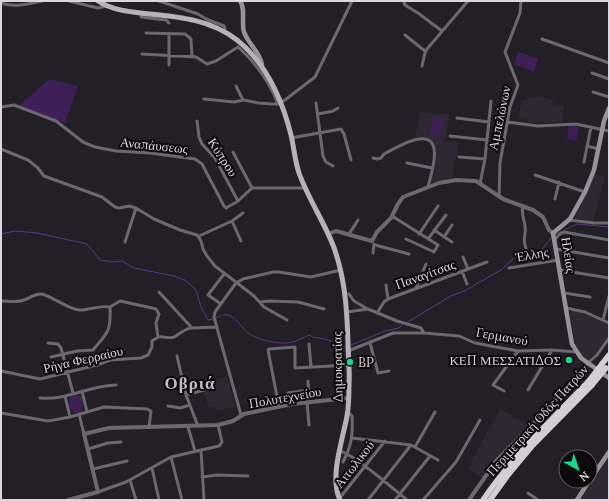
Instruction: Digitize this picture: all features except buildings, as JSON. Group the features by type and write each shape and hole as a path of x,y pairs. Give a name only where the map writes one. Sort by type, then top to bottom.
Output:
{"highway":[{"name":"Περιμετρική Οδός Πατρών","path":"490,500 508,475 533,445 606,365 609,355"},
{"name":"Περιμετρική Οδός Πατρών","path":"483,500 492,486 528,443 590,384"}],"main road":[{"name":"Δημοκρατίας","path":"98,1 106,6 122,11 193,19 208,24 224,32 243,46 262,65 274,85 291,138 299,172 328,234 341,270 344,284 347,312 349,398 336,481 337,492 340,500"},
{"path":"240,1 243,7 244,30 248,41 260,57 262,65"},
{"name":"Ηλείας","path":"609,108 594,170 574,213 554,236 571,340 577,352 588,364 609,377"},
{"path":"603,129 609,123"},
{"path":"598,469 609,452"},
{"path":"577,500 585,489"}],"street":[{"path":"1,3 11,6 20,6 42,1"},
{"path":"70,1 98,8 106,6"},
{"path":"159,1 198,14 224,26 224,32"},
{"path":"204,99 234,102 243,100 262,104 279,103 315,77 352,1"},
{"path":"405,1 404,4 442,31"},
{"path":"422,66 425,51 468,1"},
{"name":"Αμπελώνων","path":"499,197 500,163 507,122 510,107 518,86 507,59 506,48 520,12 521,1"},
{"path":"141,13 141,16 166,20 169,23"},
{"path":"146,33 185,34 191,39 192,56"},
{"path":"169,34 169,65"},
{"path":"405,35 425,51"},
{"path":"542,40 609,63"},
{"path":"142,54 192,56 199,58 207,64 238,47 248,56 263,74 279,103"},
{"path":"592,73 609,79"},
{"path":"236,86 243,100"},
{"path":"593,92 609,98"},
{"path":"480,184 485,159 491,101"},
{"path":"316,103 322,156 326,162 333,166"},
{"name":"Αναπάυσεως","path":"1,107 14,105 56,121 83,142 95,147 116,151 150,153 195,159 202,164 224,206 229,207 238,201"},
{"path":"318,114 333,111 338,108"},
{"path":"457,118 489,122"},
{"name":"Κύπρου","path":"196,121 202,144 215,158 238,201"},
{"path":"507,122 538,126 576,124 609,131"},
{"path":"584,162 591,127"},
{"path":"291,138 339,129 342,130 351,160"},
{"path":"450,136 487,140"},
{"path":"373,158 381,158 384,154 414,140 425,139 431,142 434,146 434,154 428,187"},
{"path":"587,146 598,149"},
{"path":"1,149 28,160 38,168 44,176 102,197 115,207 120,208 129,206 136,208 154,219 199,236 232,221 243,213"},
{"path":"233,152 252,188"},
{"path":"459,157 485,159"},
{"path":"408,163 432,168"},
{"path":"535,175 584,192"},
{"path":"373,253 373,243 402,199 439,183 456,180 476,181 499,197 524,206 541,215 554,236 565,232 609,240"},
{"path":"555,199 558,182"},
{"path":"238,201 252,188 306,188"},
{"path":"419,234 438,206"},
{"path":"524,206 522,213 526,231 523,237 526,248"},
{"path":"125,242 136,208"},
{"path":"428,239 446,215"},
{"path":"392,216 438,245 434,252 406,240"},
{"path":"349,234 358,220"},
{"path":"569,220 609,223"},
{"path":"232,221 241,241"},
{"path":"444,237 452,226"},
{"path":"434,230 452,242"},
{"path":"328,234 336,231 349,234 409,254"},
{"path":"199,236 207,256 215,266 260,302 265,308 287,320"},
{"path":"556,248 609,258"},
{"path":"463,257 468,269"},
{"name":"Έλλης","path":"509,268 558,260"},
{"name":"Παναγίτσας","path":"377,313 384,302 388,299 487,262"},
{"path":"416,288 426,264"},
{"path":"241,415 217,327 215,312 236,283 252,276 280,272 310,277 341,270"},
{"path":"560,270 609,278"},
{"path":"462,271 467,284"},
{"path":"221,304 208,295 224,274"},
{"path":"386,285 388,299"},
{"path":"576,295 577,289"},
{"path":"159,292 192,328"},
{"path":"564,293 590,297"},
{"path":"1,300 20,301 36,294 42,294 77,309 88,309 101,306 110,307 120,301 154,308 159,314 156,323 158,337 170,338 189,328 217,327"},
{"name":"Γερμανού","path":"349,294 358,305 405,324 421,328 424,333"},
{"path":"603,320 609,296"},
{"path":"260,302 298,302 324,309"},
{"path":"51,357 80,350 91,351 94,349 99,341 107,334 110,322 110,307"},
{"path":"566,308 584,312 609,323"},
{"path":"347,312 368,309"},
{"name":"Γερμανού","path":"348,348 370,343 394,333 424,333 458,336 475,343 518,351 552,350 577,352"},
{"name":"Ρήγα Φερραίου","path":"1,371 40,379 114,360 145,356 150,352 152,341 158,337"},
{"path":"469,500 497,460 544,412 596,355 609,338"},
{"path":"48,343 59,345 63,354 73,394"},
{"path":"370,343 378,374 389,371"},
{"path":"309,344 311,367"},
{"path":"279,407 268,350 270,348 295,347 295,368 349,365"},
{"path":"528,390 552,350"},
{"path":"504,391 493,385 518,351"},
{"path":"177,356 186,395 198,426"},
{"path":"308,381 309,425"},
{"path":"40,398 50,399 103,386 116,385"},
{"path":"186,395 204,390"},
{"path":"288,392 308,390"},
{"path":"82,391 87,412"},
{"path":"65,396 70,417"},
{"name":"Πολυτεχνείου","path":"84,434 106,428 218,425 235,420 241,415 308,401 349,398"},
{"path":"168,406 180,408 190,406"},
{"path":"1,414 48,421 70,417 106,407 147,409 151,411 149,427"},
{"path":"343,462 348,454 352,438 352,416 348,412"},
{"path":"415,447 435,412"},
{"path":"79,414 98,492"},
{"path":"423,500 456,462 480,420"},
{"path":"68,500 98,492 130,480 171,457 216,447 221,444 222,441 218,425"},
{"path":"188,426 195,451"},
{"path":"352,438 411,445 438,460"},
{"name":"Αιτωλικού","path":"340,500 385,441"},
{"path":"88,449 108,443 121,442"},
{"path":"368,500 411,445"},
{"path":"200,450 204,500"},
{"path":"340,451 348,454 407,500"},
{"path":"395,500 430,456"},
{"path":"171,457 182,500"},
{"path":"93,469 127,461"},
{"path":"152,468 159,500"},
{"path":"202,477 217,475 248,476"},
{"path":"130,480 136,500"},
{"path":"528,493 538,500"}],"shaded area":[{"path":"518,52 538,59 534,72 514,64"},
{"path":"49,79 78,86 65,123 19,106"},
{"path":"538,96 553,100 552,105 564,106 562,122 528,122 528,119 519,118 522,101"},
{"path":"420,112 449,114 445,141 459,143 452,178 433,183 431,182 436,158 436,149 434,143 430,139 416,137"},
{"path":"433,117 443,119 440,137 430,135"},
{"path":"569,125 579,127 576,141 567,139"},
{"path":"593,174 605,177 593,222 574,218 585,196"},
{"path":"572,310 582,312 609,324 609,336 590,362 582,356 576,345 570,314"},
{"path":"227,376 235,406 217,411 216,407 209,408 201,384"},
{"path":"77,395 82,397 83,406 80,412 75,413 70,409 69,399 72,396"},
{"path":"500,409 529,425 498,456 483,478 468,468"},
{"path":"609,456 609,500 580,500 588,489 598,489 598,473"}],"waterway":[{"path":"554,235 577,224 609,227"},
{"path":"1,234 15,231 37,233 87,244 100,260 112,262 122,261 134,268 174,276 185,280 196,290 201,307 208,320 213,319"},
{"path":"406,323 451,296 464,291 501,270 516,256 540,252 552,237"},
{"path":"216,318 222,315 230,316 234,318 248,333 260,339 279,343 290,343 310,335 312,337 325,339 346,347"},
{"path":"349,346 385,331 399,328 403,324"}],"place":[{"name":"ΚΕΠ ΜΕΣΣΑΤΙΔΟΣ","path":"569,360"},
{"name":"BP","path":"350,362"}],"district":[{"name":"Οβριά","path":"190,383"}]}
